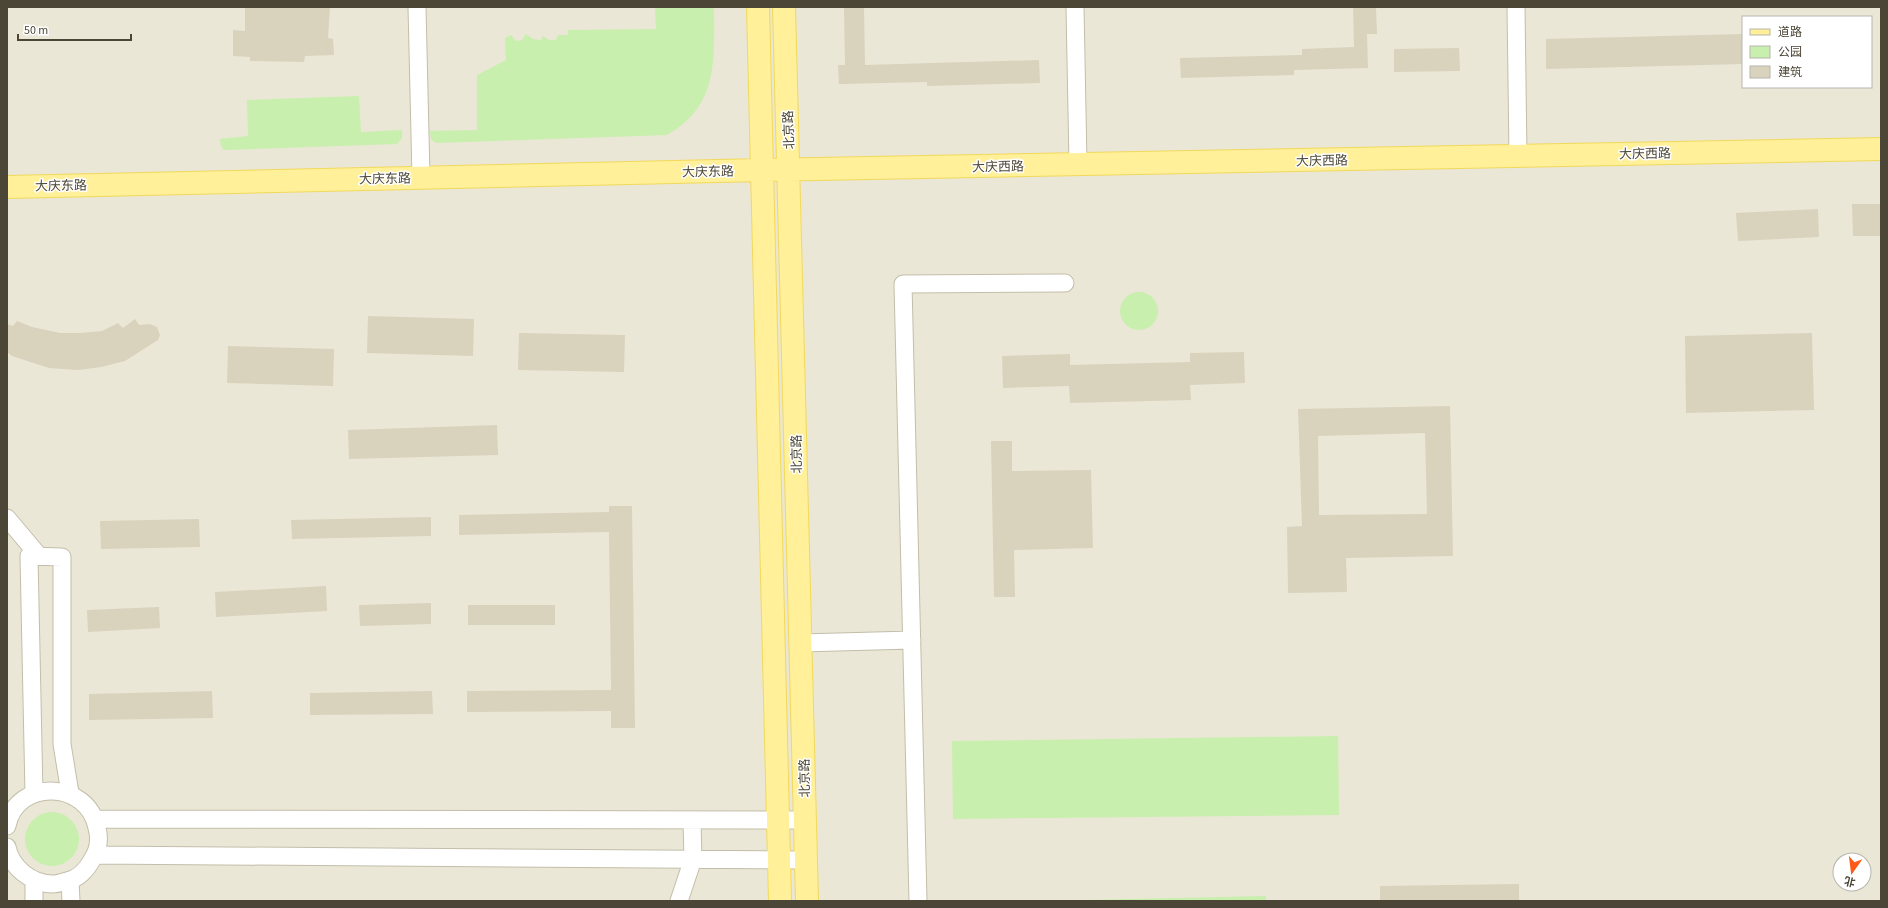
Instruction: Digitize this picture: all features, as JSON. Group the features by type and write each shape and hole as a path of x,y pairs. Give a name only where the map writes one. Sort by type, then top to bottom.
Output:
{"main road":[{"name":"北京路","path":"758,7 780,901"},
{"name":"北京路","path":"784,7 807,901"},
{"name":"大庆西路","path":"762,170 1881,149"},
{"name":"大庆东路","path":"7,187 762,170"}],"street":[{"path":"417,7 421,177"},
{"path":"1075,7 1078,164"},
{"path":"1516,7 1518,156"},
{"path":"918,901 903,284 1065,283"},
{"path":"7,518 39,556"},
{"path":"34,794 28,556 62,557 62,744 70,794"},
{"path":"801,643 912,640"},
{"path":"7,847 13,870 34,880 52,884 70,880 86,870 96,855 99,837 96,819 85,804 70,794 52,790 34,794 19,804 9,816"},
{"path":"96,819 805,820"},
{"path":"679,901 693,859 692,821"},
{"path":"96,855 806,860"},
{"path":"34,880 34,901"},
{"path":"70,880 71,901"}],"shaded area":[{"path":"7,7 1881,7 1881,901 7,901"}],"green space":[{"path":"655,7 714,7 713,63 710,80 705,95 696,110 684,123 667,135 436,143 431,139 430,131 477,130 477,75 506,60 505,38 511,35 516,41 522,40 526,34 533,39 541,40 543,36 549,40 556,40 558,35 568,35 568,30 656,29"},
{"path":"359,96 361,132 402,130 402,138 397,144 224,150 221,146 220,139 248,136 247,100"},
{"path":"1139,292 1152,298 1158,311 1152,324 1139,330 1126,324 1120,311 1126,298"},
{"path":"1338,736 1339,815 953,819 952,741"},
{"path":"47,812 57,812 67,816 75,824 79,834 79,844 75,854 67,862 57,866 47,866 37,862 29,854 25,844 25,834 29,824 37,816"},
{"path":"1266,896 1266,901 1038,901"}],"building":[{"path":"245,7 330,7 328,38 333,39 334,55 305,56 304,62 250,61 250,57 233,56 233,30 245,31"},
{"path":"844,7 864,7 865,65 1039,60 1040,83 927,86 927,82 839,84 838,65 845,65"},
{"path":"1353,7 1376,7 1377,34 1367,34 1368,68 1294,70 1294,75 1181,78 1180,58 1302,55 1302,49 1354,47"},
{"path":"1742,34 1742,64 1546,69 1546,39"},
{"path":"1459,48 1460,71 1394,72 1394,49"},
{"path":"1852,204 1881,204 1881,236 1853,236"},
{"path":"1818,209 1819,237 1738,241 1736,213"},
{"path":"368,316 474,319 473,356 367,353"},
{"path":"135,319 139,325 150,324 157,327 160,335 158,340 125,361 101,367 78,370 49,368 12,356 7,352 7,324 13,326 17,321 32,327 60,333 80,333 102,331 118,323 123,328"},
{"path":"519,333 625,335 624,372 518,370"},
{"path":"1812,333 1814,410 1686,413 1685,336"},
{"path":"228,346 334,349 333,386 227,383"},
{"path":"1244,352 1245,383 1190,385 1191,400 1070,403 1069,386 1003,388 1002,356 1070,354 1070,365 1190,362 1190,353"},
{"path":"1450,406 1453,556 1346,558 1347,592 1288,593 1287,527 1302,526 1298,409","holes":["1425,433 1427,514 1319,515 1318,436"]},
{"path":"497,425 498,455 349,459 348,430"},
{"path":"991,441 1012,441 1012,471 1091,470 1093,548 1014,550 1015,597 994,597"},
{"path":"609,506 632,506 635,728 611,728 611,711 467,712 467,691 611,690 609,532 459,535 459,515 609,512"},
{"path":"431,517 431,536 292,539 291,520"},
{"path":"199,519 200,547 101,549 100,521"},
{"path":"326,586 327,611 216,617 215,592"},
{"path":"431,603 431,624 360,626 359,605"},
{"path":"468,605 555,605 555,625 468,625"},
{"path":"159,607 160,628 88,632 87,610"},
{"path":"212,691 213,718 89,720 89,694"},
{"path":"432,691 433,714 310,715 310,693"},
{"path":"1519,884 1519,901 1380,901 1380,886"}]}
